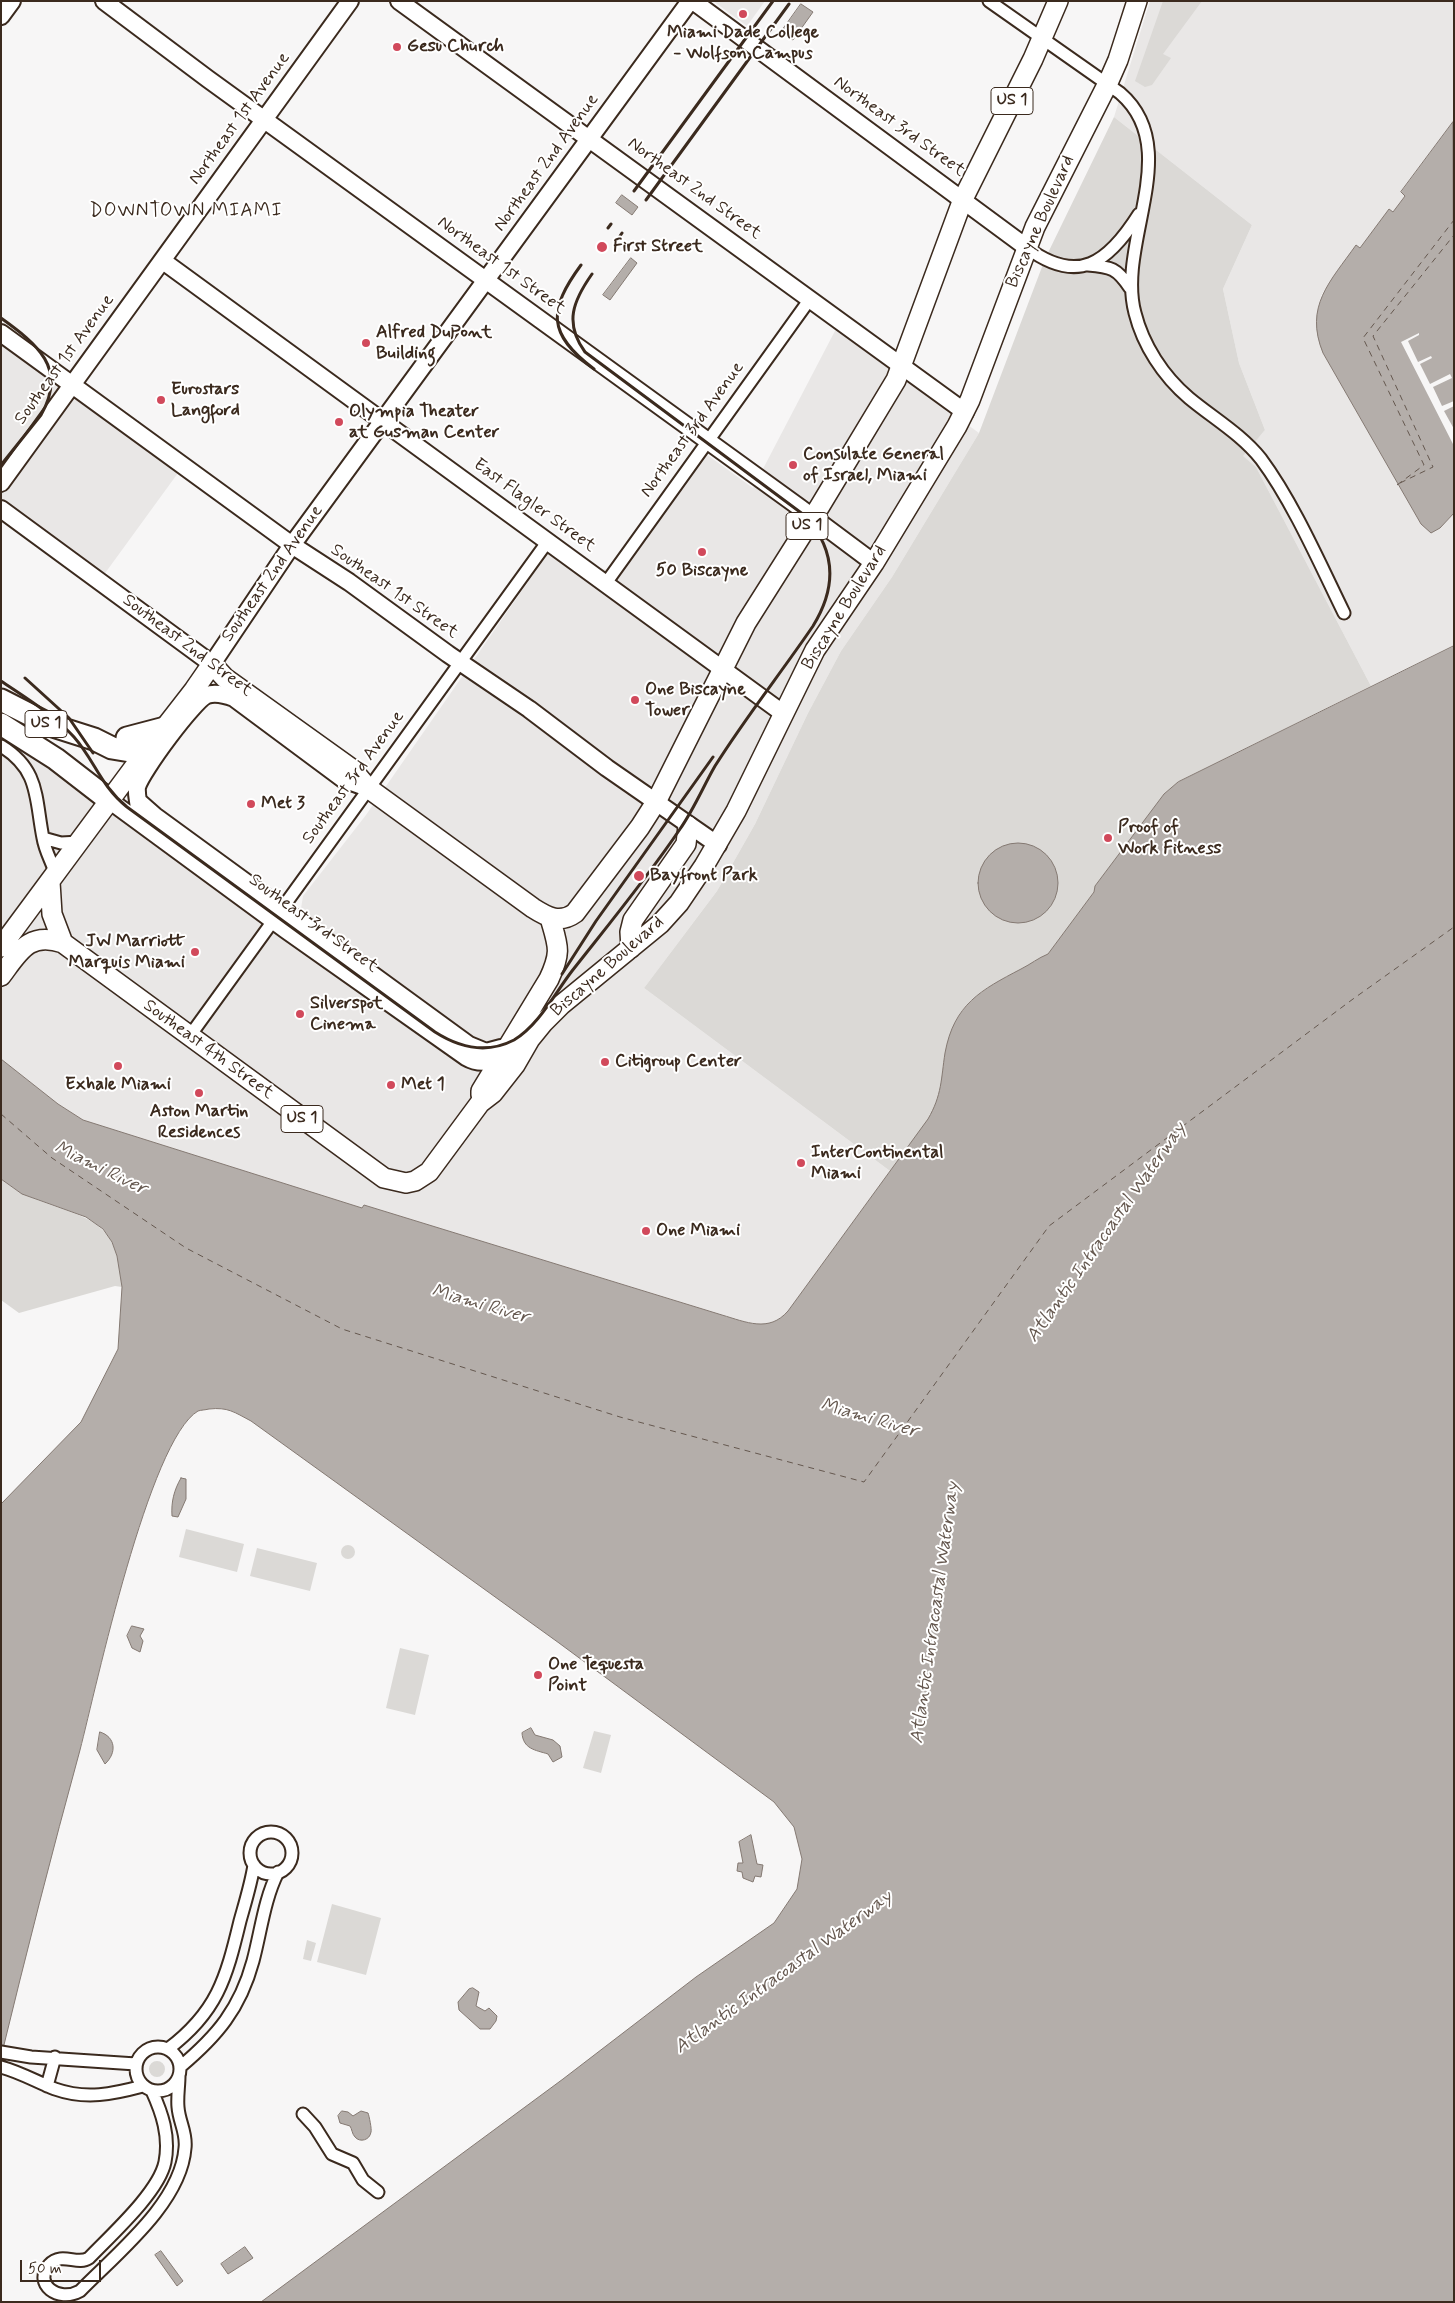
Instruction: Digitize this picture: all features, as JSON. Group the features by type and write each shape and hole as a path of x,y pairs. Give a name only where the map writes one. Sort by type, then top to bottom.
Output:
{"highway":[{"name":"US 1","path":"1,700 50,725 94,739 112,748 150,755"},
{"name":"US 1","path":"1,724 56,759 109,800"},
{"name":"US 1","path":"94,739 131,738 165,728"}],"main road":[{"path":"1,16 12,1"},
{"name":"Northeast 1st Street","path":"104,1 264,120 813,517 874,564"},
{"name":"Northeast 1st Avenue","path":"163,261 350,1"},
{"name":"Northeast 2nd Street","path":"399,1 965,412"},
{"name":"Northeast 2nd Avenue","path":"383,421 692,1"},
{"name":"Northeast 3rd Street","path":"692,1 1026,247"},
{"name":"US 1","path":"550,918 566,918 580,908 656,802 722,668 752,612 813,517 887,395 902,366 963,199 1042,40 1058,1"},
{"name":"Biscayne Boulevard","path":"406,1184 422,1177 437,1163 480,1103 493,1094 515,1065 530,1039 561,1005 653,931 672,911 718,845 823,637 874,564 965,412 1026,247 1107,85 1118,60 1138,1"},
{"name":"Southeast 1st Avenue","path":"1,483 163,261"},
{"name":"East Flagler Street","path":"163,261 784,714"},
{"name":"Southeast 1st Street","path":"1,333 292,545 349,582 529,709 568,740 688,826 718,845"},
{"name":"Southeast 2nd Avenue","path":"140,824 137,789 150,755 165,728 212,664 292,545 383,421"},
{"name":"Southeast 2nd Street","path":"1,509 212,664 225,678 352,769 368,788 550,918"},
{"name":"Southeast 2nd Avenue","path":"1,948 128,775 150,755 198,701 210,694"},
{"name":"Southeast 2nd Street","path":"210,694 224,694 234,698 343,779 368,788"},
{"name":"Southeast 3rd Street","path":"109,800 140,824 277,914 469,1045 482,1051 504,1051"},
{"name":"Southeast 3rd Street","path":"138,801 277,914"},
{"path":"632,948 630,932 633,920 686,844 688,826"},
{"path":"53,878 52,914 63,943"},
{"path":"480,1103 481,1091 544,987 557,961 559,949 550,918"},
{"path":"1,976 28,944 42,939 63,943"},
{"name":"Southeast 4th Street","path":"63,943 384,1178 406,1184"},
{"path":"504,1051 507,1057 530,1039"}],"street":[{"path":"989,1 1133,104 1148,139 1150,158 1134,253 1133,279 1130,288 1141,333 1160,367 1187,396 1236,433 1261,460 1289,506 1344,613"},
{"path":"1088,265 1103,256 1119,242 1141,210"},
{"name":"Northeast 3rd Street","path":"1026,247 1041,258 1056,264 1078,268 1088,265 1114,269 1130,288"},
{"name":"Northeast 3rd Avenue","path":"606,583 810,298"},
{"name":"Southeast 3rd Avenue","path":"189,1037 548,541"},
{"path":"1,746 19,759 31,775 53,878"},
{"path":"43,838 61,843 80,842"},
{"path":"1,2067 47,2086 70,2093 92,2096 148,2088 166,2090 179,2071 212,2039 235,2006 246,1984 270,1891 278,1872 288,1864 292,1850 286,1839 276,1833 264,1834 254,1843 250,1856 254,1865 266,1874 278,1872"},
{"path":"168,2049 200,2021 219,1991 227,1972 254,1865"},
{"path":"148,2049 168,2049 174,2055 179,2071 178,2106 186,2141 183,2162 173,2186 150,2219 80,2291 70,2298 56,2297 50,2292 46,2283 46,2274 49,2266 59,2259 83,2261 89,2258 140,2204 162,2172 166,2154 165,2126 148,2088 136,2073 136,2064 141,2054 148,2049"},
{"path":"3,2052 30,2057 55,2057 136,2064"},
{"path":"47,2086 55,2057"},
{"path":"303,2114 315,2127 332,2154 354,2163 363,2180 378,2192"}],"shaded area":[{"name":"Miami Dade College - Wolfson Campus","path":"713,1 765,1 747,26"},
{"path":"1150,1 1454,1 1454,123 1401,193 1405,195 1393,212 1389,209 1360,248 1357,246 1329,282 1321,296 1317,311 1318,337 1323,353 1421,524 1440,528 1454,513 1454,646 1371,686 1256,467 1242,456 1265,430 1239,363 1223,289 1252,225 1114,117"},
{"path":"1163,1 1202,1 1163,54 1171,58 1152,85 1145,87 1135,81"},
{"name":"Bayfront Park","path":"1114,117 1252,225 1223,289 1239,363 1265,430 1243,456 1256,467 1371,686 1178,782 1164,794 1095,886 1094,892 1048,954 989,987 969,1002 961,1011 951,1034 940,1094 933,1111 916,1138 890,1171 644,988 717,891 755,824 808,713 841,651 892,577 979,433 1045,259"},
{"path":"836,329 979,433 892,577 841,651 808,713 755,824 717,891 644,988 890,1171 783,1318 771,1324 753,1324 364,1205 362,1208 83,1120 58,1104 1,1059 1,738 42,761 63,778 126,821 300,915 303,896 366,815 557,540 594,567 622,573 706,454 753,488"},
{"path":"1,343 178,473 103,576 1,502"},
{"path":"1,1179 21,1193 78,1215 104,1231 113,1244 119,1262 122,1287 115,1286 19,1313 1,1300"},
{"path":"186,1529 244,1544 237,1572 179,1557"},
{"path":"348,1545 353,1547 355,1552 353,1557 348,1559 343,1557 341,1552 343,1547"},
{"path":"257,1548 317,1563 310,1591 250,1576"},
{"path":"400,1648 429,1655 415,1715 386,1708"},
{"path":"594,1731 611,1735 601,1773 583,1768"},
{"path":"332,1904 381,1918 366,1975 317,1962"},
{"path":"307,1940 316,1943 311,1961 303,1959"},
{"path":"154,2061 160,2061 165,2066 163,2075 154,2077 149,2072 149,2066"}],"water":[{"path":"801,4 813,12 793,40 781,32"},
{"path":"1453,122 1454,513 1440,528 1431,533 1421,524 1323,353 1316,322 1318,308 1323,295 1337,271 1356,245 1360,248 1389,209 1393,212 1405,196 1401,192"},
{"path":"622,195 638,207 632,215 616,203"},
{"path":"631,258 637,263 610,300 603,295"},
{"path":"1454,646 1454,2302 261,2302 563,2079 696,1977 774,1923 797,1889 802,1859 794,1827 774,1802 559,1643 251,1421 226,1410 209,1409 198,1411 180,1431 161,1467 143,1515 111,1623 1,2057 1,1504 81,1422 118,1349 122,1287 117,1256 112,1242 103,1229 86,1217 22,1194 1,1179 1,1059 58,1104 83,1120 362,1208 364,1205 748,1323 765,1324 773,1322 781,1318 788,1311 928,1119 936,1102 942,1079 949,1036 962,1010 971,1000 994,984 1048,954 1094,892 1095,886 1164,794 1178,782"},
{"path":"1018,843 1033,846 1046,855 1055,868 1058,883 1055,898 1046,911 1033,920 1018,923 1003,920 990,911 981,898 978,883 981,868 990,855 1003,846"},
{"path":"181,1478 186,1479 186,1499 178,1517 172,1516 172,1506"},
{"path":"132,1626 144,1629 140,1636 143,1641 140,1652 132,1648 127,1636"},
{"path":"531,1728 535,1735 553,1740 560,1746 562,1757 553,1762 548,1754 527,1746 522,1733"},
{"path":"100,1732 112,1741 113,1746 112,1755 105,1764 97,1750"},
{"path":"751,1835 757,1864 763,1865 761,1877 755,1876 753,1882 743,1878 742,1872 737,1871 738,1863 743,1863 739,1842"},
{"path":"473,1988 479,1992 476,2006 485,2011 489,2008 497,2016 490,2029 480,2029 459,2010 458,2002 469,1989"},
{"path":"342,2111 348,2112 353,2116 361,2111 368,2113 371,2131 367,2139 357,2139 350,2126 340,2123 338,2116"},
{"path":"245,2247 253,2258 228,2274 221,2264"},
{"path":"161,2251 183,2281 177,2286 155,2255"}],"pier":[{"path":"1419,333 1419,335 1408,341 1418,362 1431,356 1432,358 1420,364 1430,384 1450,374 1452,378 1433,387 1442,406 1454,401 1454,406 1444,411 1454,429 1454,446 1401,342"}],"ferry route":[{"path":"1397,485 1424,465 1363,338 1454,220"},
{"path":"1400,483 1433,467 1373,336 1454,235"},
{"path":"1,1114 52,1158 186,1248 342,1329 620,1417 864,1482 1049,1226 1353,999 1454,927"}],"railway":[{"path":"634,191 773,1"},
{"path":"646,200 789,4"},
{"path":"608,228 611,224"},
{"path":"581,265 563,295 558,308 558,321 561,333 568,344 594,369"},
{"path":"1,681 58,721 81,746 110,790 127,807 435,1032 454,1042 484,1048 504,1044 523,1034 546,1008 680,829 715,766 813,626 821,611 829,583 830,569 822,541 815,528 804,515 585,352 578,341 573,322 576,303 592,274"},
{"path":"1,318 37,348 45,359 50,371 51,384 49,398 41,415 1,465"},
{"path":"25,678 69,718 93,753"},
{"path":"562,974 596,921 713,757"}],"place":[{"name":"Miami Dade College - Wolfson Campus","path":"743,14"},
{"name":"Gesu Church","path":"397,47"},
{"name":"First Street","path":"602,247"},
{"name":"Alfred DuPont Building","path":"366,343"},
{"name":"Eurostars Langford","path":"161,400"},
{"name":"Olympia Theater at Gusman Center","path":"339,422"},
{"name":"Consulate General of Israel, Miami","path":"793,465"},
{"name":"50 Biscayne","path":"702,552"},
{"name":"One Biscayne Tower","path":"635,700"},
{"name":"Met 3","path":"251,804"},
{"name":"Proof of Work Fitness","path":"1108,838"},
{"name":"Bayfront Park","path":"639,876"},
{"name":"JW Marriott Marquis Miami","path":"195,952"},
{"name":"Silverspot Cinema","path":"300,1014"},
{"name":"Citigroup Center","path":"605,1062"},
{"name":"Exhale Miami","path":"118,1066"},
{"name":"Met 1","path":"391,1085"},
{"name":"Aston Martin Residences","path":"199,1093"},
{"name":"InterContinental Miami","path":"801,1163"},
{"name":"One Miami","path":"646,1231"},
{"name":"One Tequesta Point","path":"538,1675"}],"district":[{"name":"DOWNTOWN MIAMI","path":"186,212"}],"water label":[{"name":"Miami River","path":"100,1169"},
{"name":"Atlantic Intracoastal Waterway","path":"1107,1233"},
{"name":"Miami River","path":"480,1305"},
{"name":"Miami River","path":"869,1419"},
{"name":"Atlantic Intracoastal Waterway","path":"936,1613"},
{"name":"Atlantic Intracoastal Waterway","path":"784,1973"}]}
